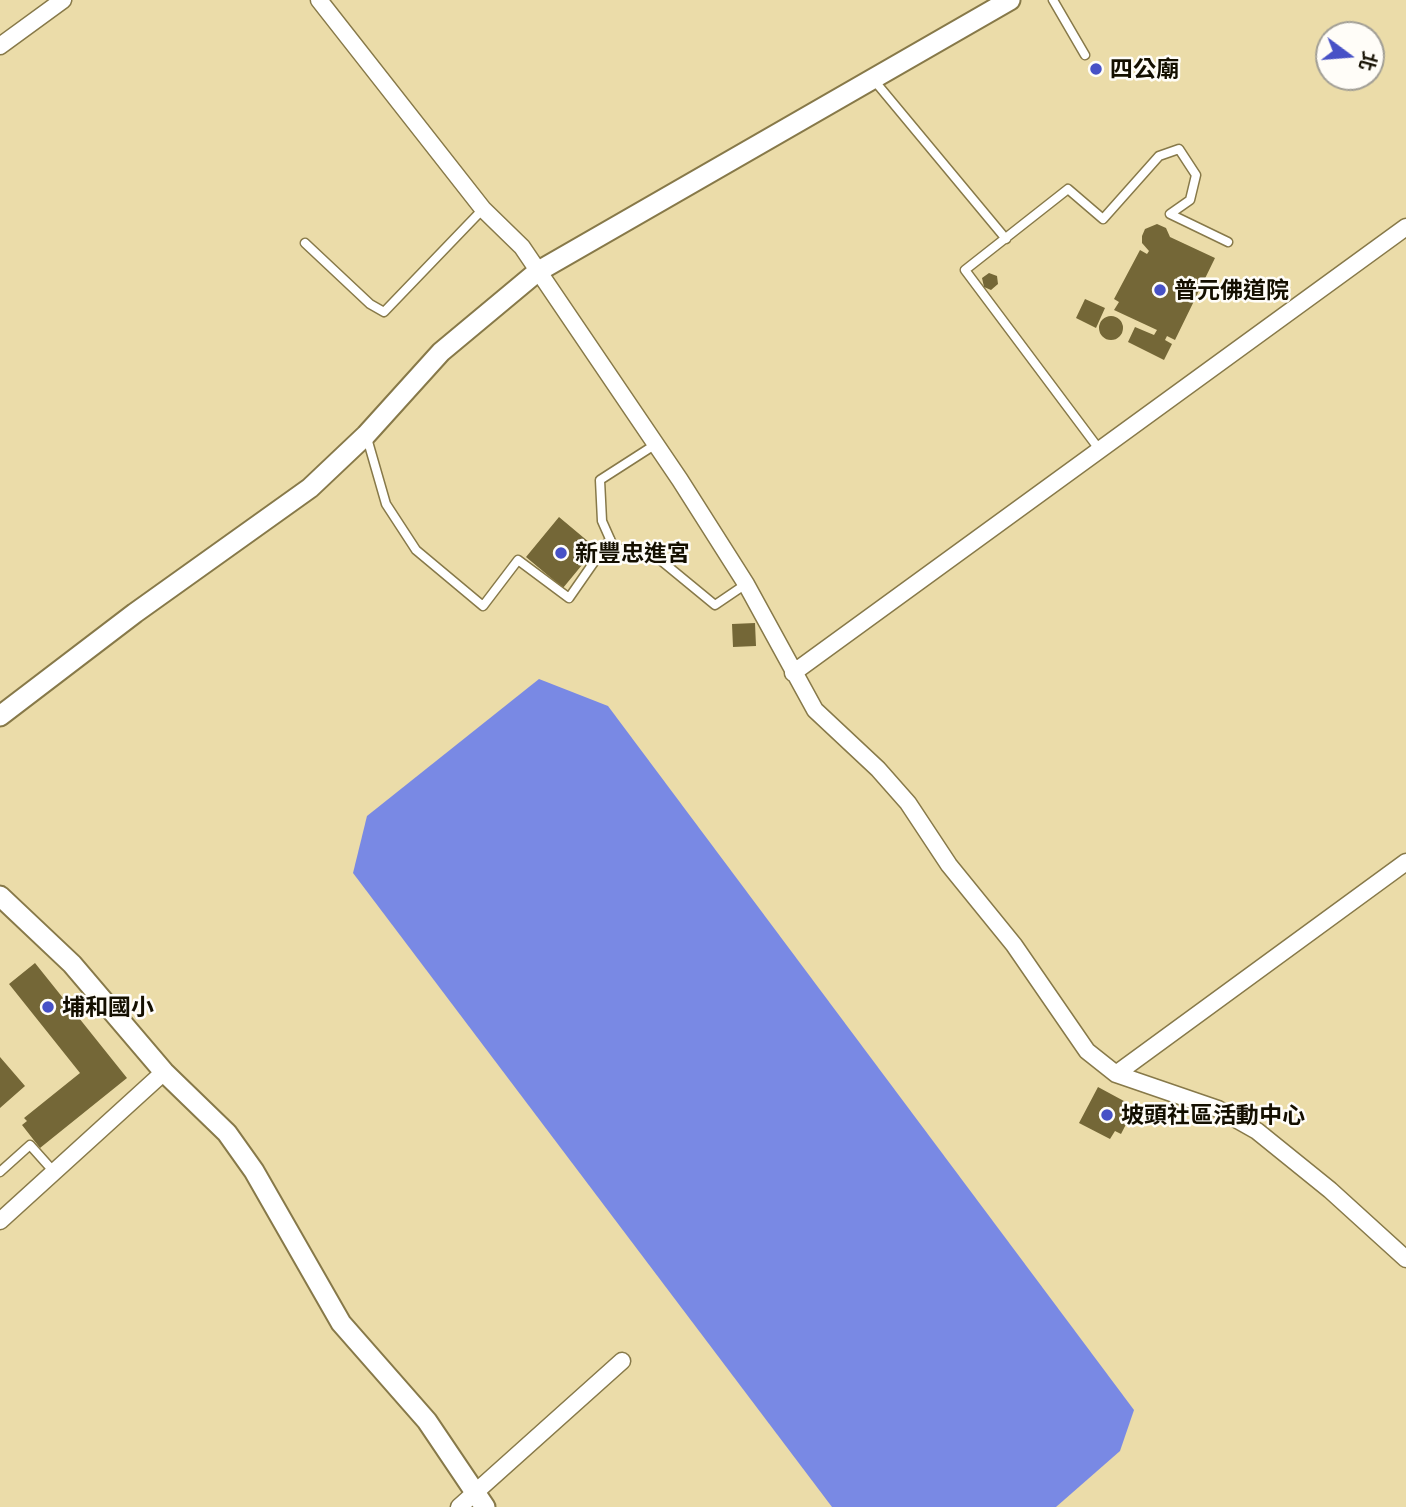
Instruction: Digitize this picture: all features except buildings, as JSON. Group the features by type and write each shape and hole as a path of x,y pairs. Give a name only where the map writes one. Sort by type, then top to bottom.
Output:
{"street":[{"path":"0,46 63,0"},
{"path":"319,0 483,209 522,247 656,444 746,584 815,710 878,769 908,803 949,864 1014,945 1087,1051 1116,1074 1144,1086 1218,1109 1257,1131 1330,1189 1406,1259"},
{"path":"0,716 135,613 310,488 366,435 441,352 537,272 1010,0"},
{"path":"793,673 1406,227"},
{"path":"1116,1074 1406,862"},
{"path":"0,896 72,964 164,1072 227,1133 254,1171 341,1323 427,1421 473,1503 622,1361"},
{"path":"0,1221 164,1072"}],"lane":[{"path":"1054,0 1085,55"},
{"path":"873,79 1006,239"},
{"path":"1100,449 965,270 1068,189 1103,219 1159,156 1179,149 1196,175 1190,200 1170,214 1228,242"},
{"path":"305,243 370,304 384,312 483,209"},
{"path":"366,435 386,504 416,550 483,606 518,561 569,598 610,539"},
{"path":"656,444 600,480 601,521 614,548 653,554 715,605 746,584"},
{"path":"0,1172 30,1145 55,1173"}],"water":[{"path":"539,679 608,706 1134,1410 1120,1451 1056,1507 832,1507 353,873 367,816"}],"place":[{"name":"四公廟","path":"1096,69"},
{"name":"普元佛道院","path":"1160,290"},
{"name":"新豐忠進宮","path":"561,553"},
{"name":"埔和國小","path":"48,1007"},
{"name":"坡頭社區活動中心","path":"1107,1115"}]}
